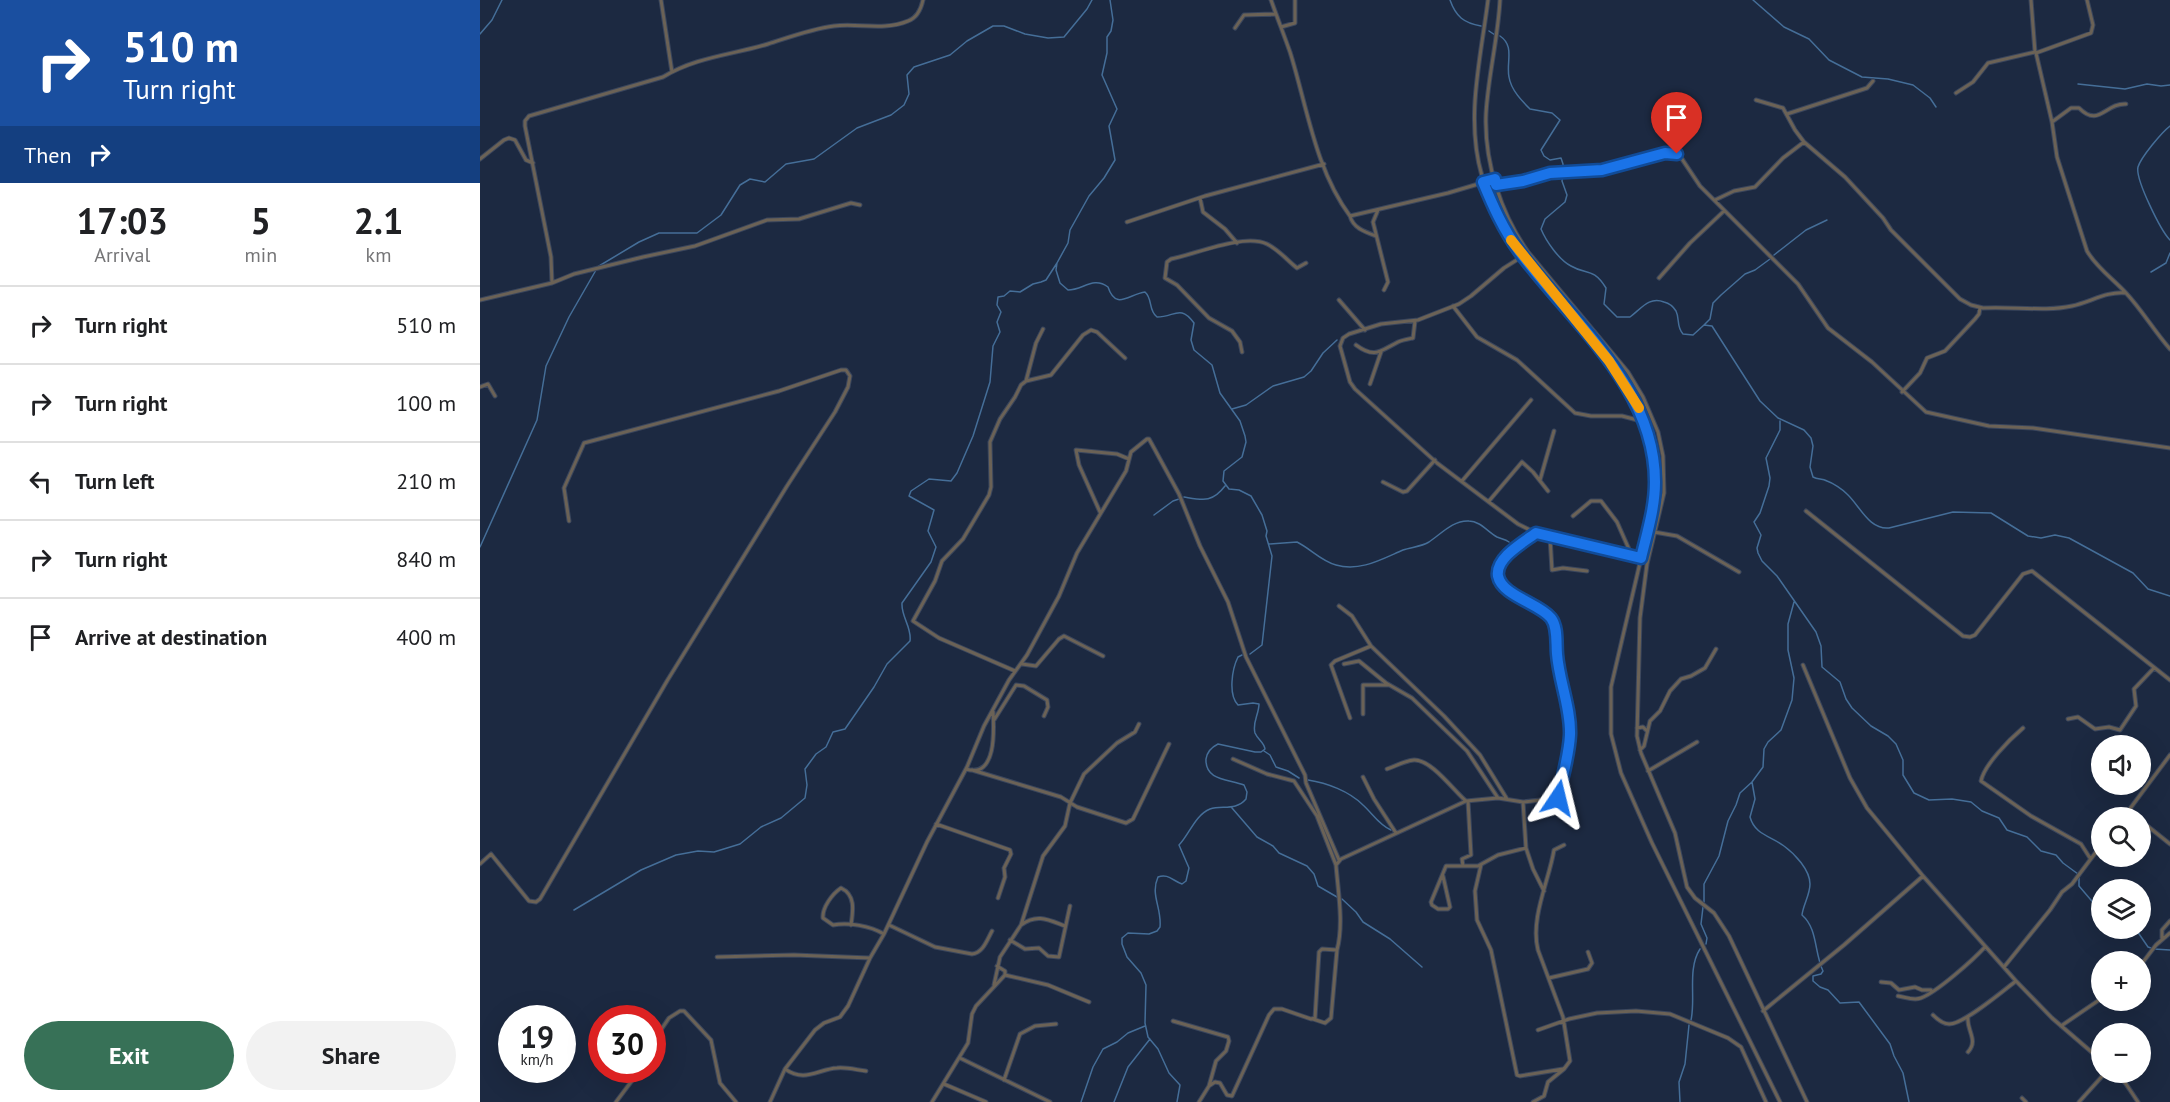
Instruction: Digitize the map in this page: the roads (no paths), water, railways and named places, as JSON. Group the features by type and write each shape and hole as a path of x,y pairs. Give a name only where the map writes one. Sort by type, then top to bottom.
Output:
{"street":[{"path":"661,0 672,72"},
{"path":"552,283 551,256 525,126 525,121 529,116 657,79 680,66 817,29 837,25 893,25 907,22 917,14 923,0"},
{"path":"1271,0 1311,127 1332,184 1352,221 1362,231 1376,236"},
{"path":"1281,27 1295,23 1295,0"},
{"path":"1488,0 1474,110 1475,144 1483,182 1502,226 1523,256 1609,361 1629,390 1645,422 1654,460 1653,507 1611,687 1611,734 1616,759 1649,836 1780,1102"},
{"path":"1500,0 1497,41 1486,113 1487,140 1496,185 1504,208 1515,234 1564,297 1623,365 1653,419 1663,456 1665,485 1663,500 1654,532 1640,618 1637,728 1640,750 1675,833 1687,887 1692,895 1714,913 1723,926 1807,1102"},
{"path":"2031,0 2036,53 2052,122 2057,158 2086,251 2126,293 2170,349"},
{"path":"1956,93 1973,82 1988,63 2036,53 2091,33 2093,25 2087,0"},
{"path":"1234,28 1244,15 1276,14"},
{"path":"1787,114 1867,88 1873,81"},
{"path":"1756,100 1780,107 1787,114 1797,134 1804,142 1845,177 1883,218 1891,230 1960,299 1980,308 2071,306 2111,292 2126,293"},
{"path":"2052,122 2071,108 2079,108 2086,115 2093,117 2115,106 2126,104"},
{"path":"480,159 509,138 515,140 526,160 533,163"},
{"path":"1714,200 1734,191 1755,187 1783,158 1804,142"},
{"path":"1496,185 1523,181 1550,173 1602,170 1670,153 1677,154 1696,182 1798,284 1828,328 1872,362 1926,412 1935,416 1989,426 2033,428 2170,448"},
{"path":"1127,222 1200,198 1324,164"},
{"path":"1350,216 1354,217 1495,179"},
{"path":"1200,198 1203,212 1225,229 1237,243"},
{"path":"480,300 552,283 574,274 695,246 767,220 799,219 851,203 860,205"},
{"path":"1378,210 1373,222 1388,282 1384,290"},
{"path":"1659,279 1690,243 1724,211"},
{"path":"1242,352 1240,342 1232,331 1209,318 1177,285 1167,280 1165,275 1167,262 1171,259 1237,243 1259,241 1273,248 1297,268 1306,263"},
{"path":"1523,256 1499,272 1472,296 1453,306 1414,321 1381,324 1346,336 1340,343 1350,382 1435,460 1518,524 1550,537 1641,558"},
{"path":"1339,300 1365,330"},
{"path":"1453,306 1477,337 1515,358 1575,413 1591,416 1622,416 1645,422"},
{"path":"1902,392 1920,373 1927,358 1945,351 1975,319 1980,308"},
{"path":"1356,345 1365,351 1381,352 1402,340 1413,338 1414,321"},
{"path":"1026,381 1036,344 1043,329"},
{"path":"1015,671 946,642 929,633 914,621 935,581 942,561 963,539 989,495 991,486 989,452 992,435 1021,385 1026,381 1052,375 1083,335 1090,330 1097,332 1125,358"},
{"path":"1370,384 1381,352"},
{"path":"480,864 491,854 529,901 536,902 540,899 679,663 835,412 848,387 850,376 846,370 841,370 779,391 584,443 564,488 569,521"},
{"path":"480,387 488,384 495,396"},
{"path":"1462,481 1531,400"},
{"path":"1540,480 1554,430"},
{"path":"770,1102 786,1069 815,1030 824,1023 837,1019 843,1013 884,934 936,824 967,767 993,710 1015,671 1022,664 1059,596 1074,561 1126,471 1133,450 1149,439 1179,494 1200,546 1228,602 1246,657 1305,775 1306,783 1339,860"},
{"path":"1100,513 1076,450 1117,454 1129,459"},
{"path":"1383,482 1403,492 1407,491 1435,460"},
{"path":"1489,501 1520,463 1525,463 1548,491"},
{"path":"1573,516 1591,501 1597,499 1601,501 1617,522 1632,556"},
{"path":"1806,511 1963,636 1970,638 1975,635 2023,574 2032,571 2170,680"},
{"path":"1654,532 1677,536 1739,572"},
{"path":"1336,865 1339,860 1467,801 1498,798 1523,802 1558,798 1570,738 1553,620 1508,590 1498,573 1503,561 1536,533"},
{"path":"1550,537 1552,570 1563,568 1587,571"},
{"path":"1339,606 1352,616 1371,646 1444,716 1480,755 1507,800"},
{"path":"1022,664 1036,666 1064,636 1103,656"},
{"path":"1350,718 1331,665 1335,661 1371,646"},
{"path":"1640,750 1644,746 1650,721 1660,711 1669,694 1679,681 1704,669 1716,650"},
{"path":"1344,664 1359,661 1389,685 1410,696 1467,751 1498,798"},
{"path":"1803,664 1859,796 1923,876 1985,947 2061,1026 2091,1051"},
{"path":"2067,719 2078,717 2095,729 2109,727 2120,730 2136,706 2134,689 2154,668"},
{"path":"994,720 1016,685 1024,686 1047,700 1048,707 1044,716"},
{"path":"1363,714 1363,685 1389,685"},
{"path":"967,767 966,770 982,767 989,758 994,742 993,710"},
{"path":"1021,925 1043,856 1065,826 1070,803 1086,771 1117,743 1135,732 1139,724"},
{"path":"1637,728 1643,727 1647,731"},
{"path":"2004,967 2090,858 2085,849 2076,841 2031,816 1981,781 1999,754 2023,728"},
{"path":"1648,771 1697,742"},
{"path":"972,770 1061,797 1070,803 1118,821 1129,822 1133,819 1169,744"},
{"path":"2131,807 2170,755"},
{"path":"1233,759 1267,774 1294,781 1314,812 1336,865 1340,941 1337,950 1331,1018 1325,1023 1282,1009 1274,1009 1232,1096 1234,1102"},
{"path":"1387,769 1413,760 1422,762 1454,787 1467,801 1471,855 1462,859 1463,866"},
{"path":"1363,777 1396,833"},
{"path":"1523,802 1526,848 1545,892"},
{"path":"936,824 1010,850 1011,854 1004,868 1005,877 998,898"},
{"path":"2151,829 2170,844"},
{"path":"1533,1102 1544,1096 1548,1082 1570,1062 1564,1021 1536,939 1538,916 1554,850 1564,845"},
{"path":"1443,876 1431,902 1432,905 1441,909 1448,909 1450,907 1443,876 1446,866 1481,865 1498,855 1526,848"},
{"path":"1481,865 1475,891 1477,920 1491,950 1517,1075 1520,1077 1564,1068"},
{"path":"1763,1011 1923,876"},
{"path":"851,925 853,909 851,898 848,892 841,888 834,893 822,914 823,918 833,925 875,928 884,934"},
{"path":"1010,940 1021,948 1039,948 1048,956 1057,958 1070,906"},
{"path":"993,988 997,966 1003,951 1021,925 1040,917 1065,927"},
{"path":"2162,938 2162,930 2170,921"},
{"path":"888,925 935,947 972,954 982,949 992,931"},
{"path":"2151,952 2162,938 2170,933"},
{"path":"1898,996 1917,999 1933,990 1985,947"},
{"path":"1313,1019 1316,1015 1319,952 1322,949 1337,950"},
{"path":"1549,978 1588,969 1592,963 1588,952"},
{"path":"717,957 794,955 870,958"},
{"path":"997,966 1005,971 1005,975"},
{"path":"932,1102 970,1038 972,1014 976,1006 1005,975"},
{"path":"1005,975 1048,985 1089,1002"},
{"path":"1933,1015 1946,1024 1955,1023 1968,1017 2016,981"},
{"path":"1881,982 1891,983 1899,990 1916,987 1922,990 1933,990"},
{"path":"2061,1026 2091,1006"},
{"path":"666,1022 680,1011 684,1011 711,1040 720,1083 736,1102"},
{"path":"1538,1030 1597,1013 1636,1011 1670,1014 1728,1038 1741,1047 1766,1102"},
{"path":"1968,1017 1967,1023 1973,1042 1968,1052"},
{"path":"1173,1021 1228,1037 1228,1046 1216,1061 1209,1086 1199,1102"},
{"path":"1004,1080 1020,1034 1035,1026 1056,1024"},
{"path":"960,1058 1050,1102"},
{"path":"786,1069 803,1075 818,1074 837,1067 866,1071"},
{"path":"1209,1086 1215,1082 1220,1083 1227,1095 1232,1096"},
{"path":"616,1102 630,1083"},
{"path":"2079,1102 2096,1083"},
{"path":"2125,1083 2138,1102"},
{"path":"944,1084 986,1102"},
{"path":"2022,1098 2026,1102"}],"waterway":[{"path":"480,34 492,20 502,0"},
{"path":"599,266 659,233 697,233 721,215 740,185 750,179 765,182 786,164 814,159 857,128 891,115 904,105 909,94 907,75 914,67 950,55 967,41 993,26 1004,26 1025,34 1048,38 1064,37 1092,0"},
{"path":"1110,0 1113,20 1107,37 1107,53 1102,75 1117,109 1109,126 1115,160 1089,196 1070,230 1068,243 1057,263 1056,270 1060,283 1068,290 1098,283 1108,287 1111,294 1119,300 1145,292 1152,311 1157,317 1181,313 1194,323 1191,340 1194,350 1212,365 1220,393 1240,421 1245,436 1246,442 1242,457 1224,471 1223,481 1229,489 1239,490 1251,496 1262,515 1272,556 1262,645 1250,654"},
{"path":"1450,0 1461,18 1481,26"},
{"path":"1753,0 1784,27 1809,39 1829,60 1862,77 1888,79 1913,85 1930,98 1936,107"},
{"path":"1489,31 1495,35"},
{"path":"1500,36 1505,40 1509,49 1509,77 1517,95 1530,109 1552,113 1560,120 1541,150 1550,160 1561,158 1563,171"},
{"path":"2078,84 2125,89 2147,84 2170,85"},
{"path":"2170,126 2152,145 2138,167 2140,182 2150,205 2170,240"},
{"path":"1563,174 1562,181 1567,195 1565,202 1545,219 1541,229 1558,255 1566,263 1593,274 1601,281 1606,288 1604,304 1617,317 1630,317 1645,304 1659,301 1675,309 1683,334 1693,335 1704,325 1712,326 1760,401 1778,418 1804,430 1811,438 1813,446 1810,467 1813,477 1843,490 1870,521 1882,528 1889,528 1953,512 1991,513 2028,536 2041,538 2055,535 2069,538 2133,573 2148,589 2170,596"},
{"path":"1774,255 1806,230 1827,220"},
{"path":"2151,272 2166,263 2170,253"},
{"path":"1704,325 1710,319 1713,303 1745,274 1770,259"},
{"path":"574,910 641,870 676,855 698,851 714,852 740,844 761,827 781,818 805,798 807,785 805,769 816,754 826,747 833,732 845,729 887,664 910,641 902,603 931,562 936,547 928,531 934,510 909,496 911,491 929,479 951,481 957,473 973,436 990,382 993,346 1000,332 997,322 1001,312 997,305 998,297 1010,291 1020,292 1033,284 1046,280 1057,263"},
{"path":"480,547 537,420 546,366 569,317 596,270"},
{"path":"1232,409 1246,405 1273,386 1304,377 1337,340"},
{"path":"1780,421 1780,430 1766,458 1770,478 1769,486 1760,513 1754,522 1761,535 1757,548 1762,561 1777,576 1816,632 1821,646 1822,667 1840,682 1852,708 1871,726 1888,736 1896,744 1903,760 1903,775 1914,793 1929,800 1952,799 1971,802 1982,811 1999,818 2007,830 2027,837 2041,851 2056,855 2078,874"},
{"path":"1184,497 1211,498 1225,486"},
{"path":"1154,515 1179,499"},
{"path":"1269,544 1297,542 1331,563 1354,567 1371,564 1403,550 1426,544 1452,525 1463,521 1477,523 1497,537 1509,542"},
{"path":"1794,602 1788,624 1788,650 1794,678 1792,700 1781,730 1764,749 1763,767 1752,782 1755,799 1750,817 1756,828 1793,853 1807,873 1810,888 1802,915 1811,927 1823,971 1813,976 1813,981 1828,990 1840,1003 1859,1002 1890,1044 1903,1073 1909,1102"},
{"path":"1177,1102 1180,1085 1169,1073 1158,1049 1148,1037 1145,1023 1146,985 1141,973 1127,957 1122,938 1128,933 1149,934 1160,927 1155,890 1158,877 1168,877 1182,884 1186,881 1189,868 1179,845 1196,820 1210,809 1238,805 1246,799 1247,792 1244,785 1214,775 1209,771 1206,759 1210,750 1218,744 1255,752 1265,749 1254,729 1259,704 1238,705 1233,695 1234,668 1238,657 1242,655"},
{"path":"1264,751 1270,755 1276,767 1299,778"},
{"path":"1308,780 1323,783 1351,796 1391,830"},
{"path":"1704,902 1704,884 1719,856 1728,821 1740,793 1752,782"},
{"path":"1232,808 1257,837 1273,846 1279,853 1307,866 1314,874 1318,886 1337,897"},
{"path":"2079,877 2079,886 2091,900"},
{"path":"1342,899 1363,922 1390,939 1422,967"},
{"path":"1703,907 1701,924 1707,938 1706,944"},
{"path":"2143,939 2151,948"},
{"path":"1691,1020 1694,966 1700,949"},
{"path":"2154,949 2170,950"},
{"path":"1680,1102 1679,1082 1685,1064 1689,1025"},
{"path":"1081,1102 1093,1067 1103,1049 1128,1033 1145,1026"},
{"path":"1114,1102 1128,1067 1150,1039"}]}
